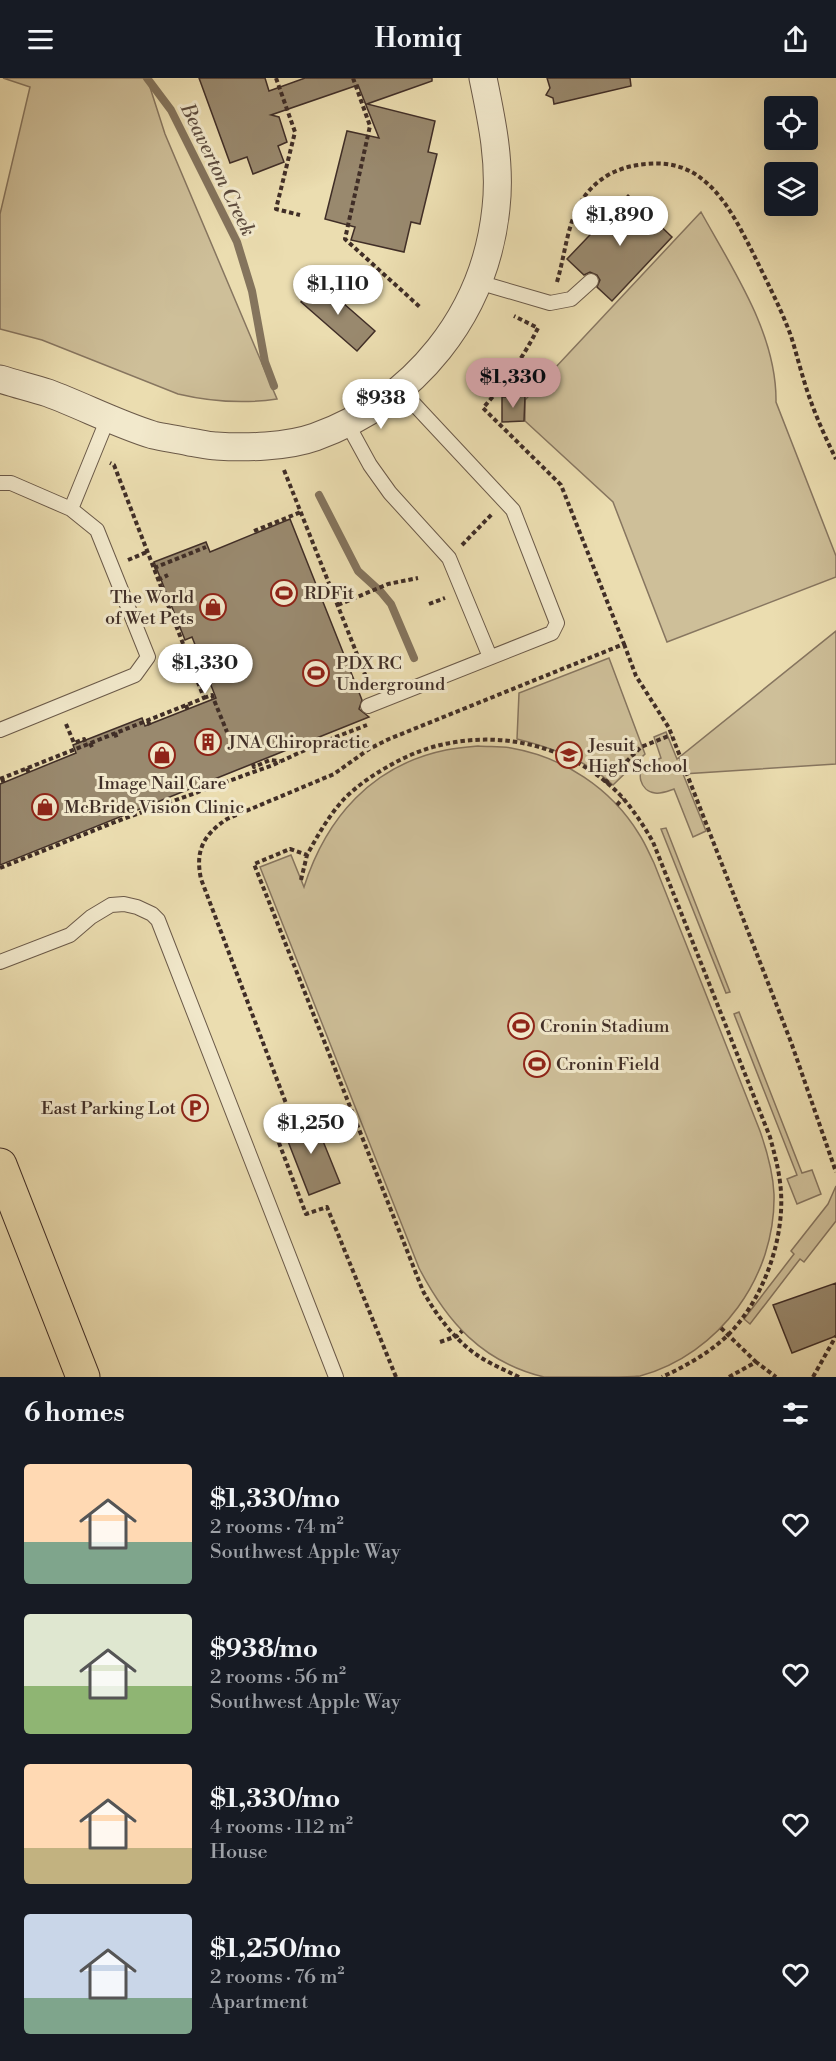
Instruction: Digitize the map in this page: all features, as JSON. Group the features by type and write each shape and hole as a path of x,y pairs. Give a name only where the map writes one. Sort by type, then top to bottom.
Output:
{"main road":[{"path":"1,1173 83,1377"}],"street":[{"path":"0,379 46,393 154,435 215,446 274,445 313,438 381,404 428,364 448,337 476,290 489,249 496,207 496,143 483,78"}],"lane":[{"path":"478,282 550,303 571,300 591,281"},
{"path":"372,700 552,633 557,623 513,510 400,389"},
{"path":"70,508 108,418"},
{"path":"347,423 370,465 390,493 449,558 490,657"},
{"path":"0,483 11,483 70,508 97,530 148,657 135,675 0,730"},
{"path":"0,962 70,935 91,917 111,905 124,904 137,907 152,914 158,920 336,1377"}],"path":[{"path":"276,78 295,132 276,209 300,215"},
{"path":"353,78 370,126 345,239 421,308"},
{"path":"836,459 817,417 782,313 741,230 720,196 702,178 684,167 661,163 636,164 617,170 599,181 587,192 578,206 569,228 546,315 518,365 483,408 561,485 636,676 671,735 791,1042 836,1173"},
{"path":"514,316 538,328"},
{"path":"0,868 115,822 281,761 376,720 380,714 372,700 338,605 274,445"},
{"path":"110,463 114,465 204,698"},
{"path":"254,531 301,512"},
{"path":"459,548 493,513"},
{"path":"154,568 206,547"},
{"path":"158,580 168,575"},
{"path":"338,605 388,584 418,578"},
{"path":"176,627 186,623"},
{"path":"396,1377 327,1207 306,1215 268,1114 288,1106 201,879 198,866 200,853 213,829 227,819 334,774 379,744 624,644"},
{"path":"200,687 215,681"},
{"path":"4,783 1,778 212,695 227,732"},
{"path":"186,705 188,711"},
{"path":"59,707 74,743 84,739 93,749"},
{"path":"148,721 150,726"},
{"path":"115,733 117,739"},
{"path":"605,783 641,747 671,735"},
{"path":"301,880 307,855 329,818 345,798 382,769 407,756 453,742 486,739 519,742 560,755 605,783 623,798 644,826 653,842 765,1126 777,1163 780,1184 780,1213 772,1259 762,1287 748,1310 728,1334 688,1365 662,1377"},
{"path":"253,764 254,767 270,760 281,761"},
{"path":"27,768 29,774"},
{"path":"617,805 623,798"},
{"path":"307,855 290,849 254,864 417,1281 430,1304 457,1336 478,1356 519,1377"},
{"path":"721,1328 756,1362 776,1377"},
{"path":"440,1342 457,1336 462,1331"},
{"path":"813,1377 836,1336"},
{"path":"729,1377 756,1362"}],"shaded area":[{"path":"3,78 147,78 165,134 277,399 228,401 178,394 42,340 0,329 0,214 30,87"},
{"path":"701,212 751,303 761,327 774,377 776,402 836,556 836,577 667,642 613,502 525,421 525,400"},
{"path":"836,631 836,764 683,774 706,831 693,837 674,789 662,793 650,792 641,781 643,767 661,758 654,737 666,732 677,759"},
{"path":"609,658 645,754 613,785 603,776 568,756 517,739 519,693"},
{"name":"Cronin Stadium","path":"478,746 507,747 530,752 567,767 600,789 628,817 654,863 760,1131 767,1154 774,1194 772,1224 765,1254 754,1282 738,1308 695,1350 669,1365 640,1376 544,1377 522,1370 485,1350 469,1337 442,1306 419,1268 260,867 291,855 304,887 313,862 339,817 355,798 374,782 420,757 446,750"},
{"path":"666,828 730,992 726,993 661,829"},
{"path":"739,1012 802,1173 812,1170 821,1194 797,1204 787,1179 797,1175 734,1014"},
{"path":"836,1186 836,1221 804,1262 800,1259 750,1324 744,1319 794,1254 791,1251 828,1204"}],"building":[{"path":"199,78 265,78 269,91 305,78 432,78 432,81 367,104 435,121 428,152 437,154 420,224 411,222 404,252 351,240 355,227 325,219 347,131 379,138 358,85 271,115 279,117 287,142 278,146 284,162 253,174 247,157 230,163"},
{"path":"547,78 630,78 631,86 554,104 553,98 546,95 550,88"},
{"path":"628,195 672,237 612,301 597,287 600,280 597,275 590,272 584,275 567,259"},
{"path":"319,282 375,331 357,351 301,302"},
{"path":"525,396 524,421 502,422 502,397"},
{"path":"290,519 362,700 359,709 369,717 0,865 0,784 76,753 73,745 142,718 145,726 216,698 192,637 185,640 154,562 206,542 210,552"},
{"path":"312,1114 340,1183 309,1195 282,1126"},
{"path":"836,1283 836,1336 792,1353 773,1305"}],"waterway":[{"name":"Beaverton Creek","path":"147,78 171,110 237,242 252,291 265,362 274,386"},
{"name":"Beaverton Creek","path":"319,495 358,571 391,604 414,658"}],"place":[{"name":"RDFit","path":"284,593"},
{"name":"The World of Wet Pets","path":"213,607"},
{"name":"PDX RC Underground","path":"316,673"},
{"name":"JNA Chiropractic","path":"208,742"},
{"name":"Image Nail Care","path":"162,755"},
{"name":"Jesuit High School","path":"569,755"},
{"name":"McBride Vision Clinic","path":"45,807"},
{"name":"Cronin Stadium","path":"521,1026"},
{"name":"Cronin Field","path":"537,1064"},
{"name":"East Parking Lot","path":"195,1108"}]}
